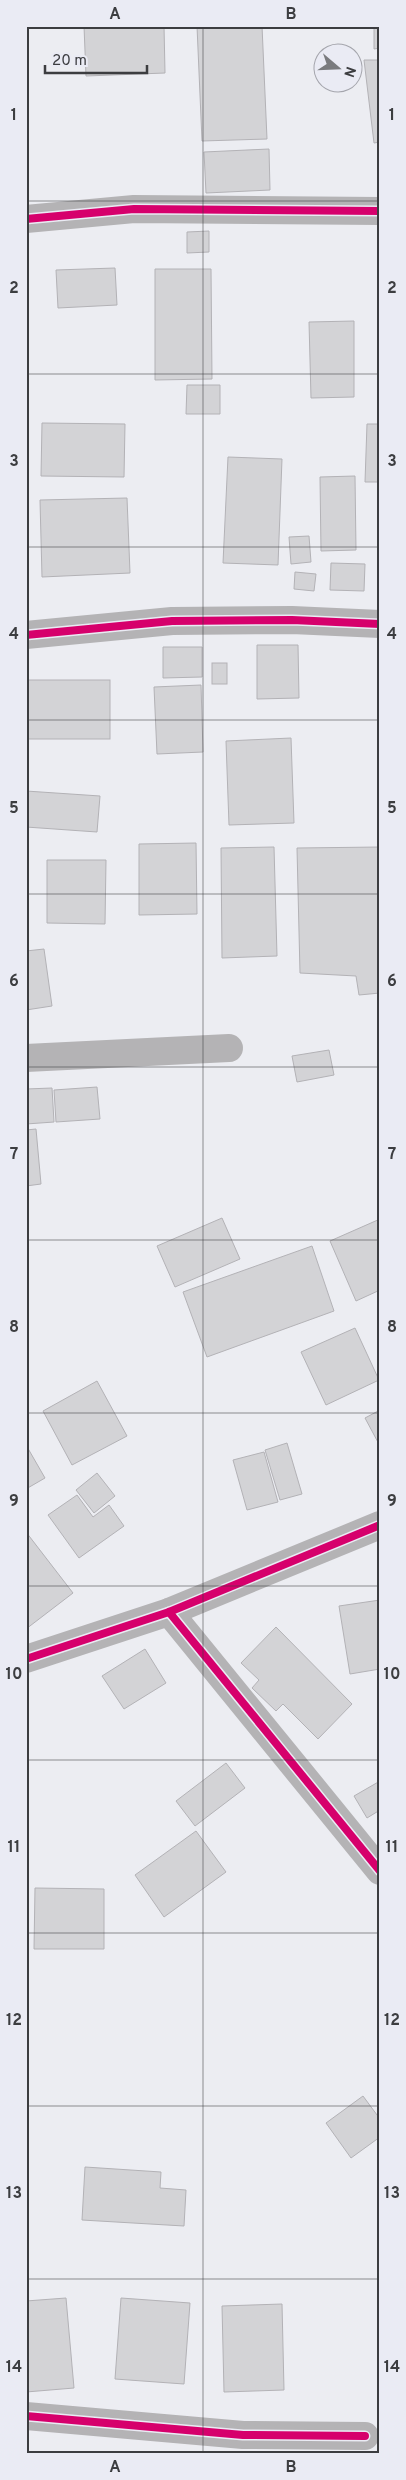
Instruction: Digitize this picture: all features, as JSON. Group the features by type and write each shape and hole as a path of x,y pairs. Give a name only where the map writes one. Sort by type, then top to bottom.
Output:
{"street":[{"path":"26,219 134,209 380,211"},
{"path":"26,635 172,621 292,620 380,624"},
{"path":"26,1058 229,1048"},
{"path":"26,1660 169,1612 380,1525"},
{"path":"169,1612 380,1871"},
{"path":"26,2416 243,2435 365,2436"}],"building":[{"path":"84,26 164,26 165,73 86,76"},
{"path":"197,26 262,26 267,139 202,141"},
{"path":"374,26 380,26 380,48 374,49"},
{"path":"364,60 380,60 380,142 374,143"},
{"path":"269,149 270,190 206,193 204,152"},
{"path":"209,231 209,252 187,253 187,232"},
{"path":"115,268 117,305 58,308 56,270"},
{"path":"155,269 211,269 212,379 155,380"},
{"path":"354,321 354,397 311,398 309,322"},
{"path":"187,385 220,385 220,414 186,414"},
{"path":"42,423 125,424 124,477 41,476"},
{"path":"367,424 380,424 380,482 365,482"},
{"path":"228,457 282,459 278,565 223,563"},
{"path":"355,476 356,550 321,551 320,477"},
{"path":"127,498 130,573 42,577 40,500"},
{"path":"309,536 311,562 291,564 289,537"},
{"path":"331,563 365,564 364,591 330,590"},
{"path":"295,572 316,574 314,591 294,589"},
{"path":"257,645 298,645 299,698 257,699"},
{"path":"163,647 202,647 202,677 163,678"},
{"path":"212,663 227,663 227,684 212,684"},
{"path":"26,680 110,680 110,739 26,739"},
{"path":"201,685 203,752 157,754 154,687"},
{"path":"291,738 294,823 229,825 226,741"},
{"path":"26,791 100,796 97,832 26,827"},
{"path":"196,843 197,914 139,915 139,844"},
{"path":"274,847 277,956 222,958 221,848"},
{"path":"380,847 380,993 359,995 356,976 300,973 297,848"},
{"path":"47,860 106,860 105,924 47,923"},
{"path":"44,949 52,1006 26,1010 26,951"},
{"path":"329,1050 334,1075 297,1082 292,1056"},
{"path":"97,1087 100,1119 56,1122 54,1090"},
{"path":"52,1088 54,1122 26,1124 26,1089"},
{"path":"36,1129 41,1184 26,1186 26,1130"},
{"path":"222,1218 240,1259 175,1287 157,1246"},
{"path":"380,1219 380,1290 356,1301 330,1241"},
{"path":"312,1246 334,1311 207,1357 183,1292"},
{"path":"355,1328 379,1380 326,1405 301,1352"},
{"path":"97,1381 127,1436 72,1465 43,1411"},
{"path":"380,1410 380,1446 365,1418"},
{"path":"287,1443 302,1494 280,1500 265,1450"},
{"path":"26,1445 45,1478 26,1489"},
{"path":"264,1452 278,1502 247,1510 233,1460"},
{"path":"97,1473 115,1496 94,1513 76,1490"},
{"path":"77,1495 93,1517 109,1505 124,1526 79,1558 48,1515"},
{"path":"26,1532 73,1593 26,1629"},
{"path":"380,1600 380,1669 350,1674 339,1606"},
{"path":"276,1627 352,1704 318,1739 283,1704 276,1711 252,1688 259,1680 241,1663"},
{"path":"145,1649 166,1683 124,1709 102,1676"},
{"path":"226,1763 245,1788 195,1826 176,1801"},
{"path":"380,1781 380,1810 367,1818 354,1796"},
{"path":"196,1831 226,1872 164,1917 135,1875"},
{"path":"35,1888 104,1889 104,1949 34,1949"},
{"path":"363,2096 380,2119 380,2137 351,2158 326,2123"},
{"path":"85,2167 161,2172 160,2188 186,2190 184,2226 82,2220"},
{"path":"66,2298 74,2388 26,2392 26,2301"},
{"path":"121,2298 190,2303 184,2384 115,2379"},
{"path":"282,2304 284,2390 224,2392 222,2306"}],"cycle path":[{"path":"26,219 134,209 380,211"},
{"path":"26,635 172,621 292,620 380,624"},
{"path":"26,1659 169,1612 380,1525"},
{"path":"169,1612 380,1871"},
{"path":"26,2416 243,2435 365,2436"}]}
